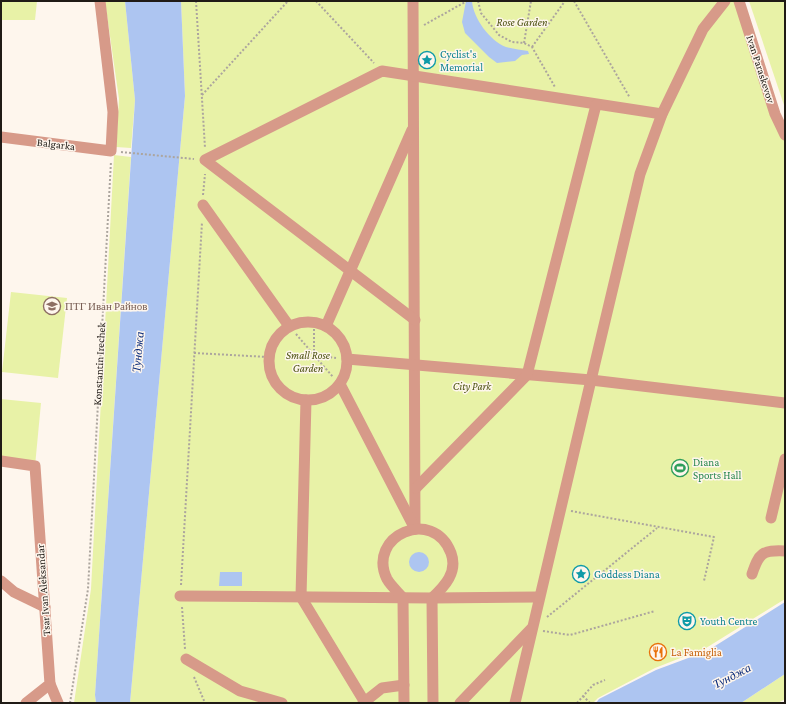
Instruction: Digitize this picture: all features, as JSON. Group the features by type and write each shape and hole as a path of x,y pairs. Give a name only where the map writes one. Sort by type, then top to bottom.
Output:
{"street":[{"path":"100,1 113,112 111,151"},
{"path":"413,1 415,529"},
{"path":"515,703 640,174 662,114 703,29 725,1"},
{"name":"Ivan Paraskevov","path":"739,1 775,114 785,136"},
{"path":"415,320 205,160 382,71 662,114"},
{"path":"416,488 528,375 596,105"},
{"path":"326,326 414,126"},
{"name":"Balgarka","path":"1,137 111,151"},
{"path":"203,205 289,326"},
{"path":"301,322 314,322 326,326 337,334 344,345 347,359 345,372 340,384 325,396 306,400 294,398 283,391 274,382 269,370 268,357 272,344 279,334 289,326 301,322"},
{"path":"347,359 591,380 785,403"},
{"path":"340,384 415,529"},
{"path":"306,400 301,597 363,702 382,688 404,685"},
{"path":"771,518 785,459"},
{"name":"Tsar Ivan Aleksandar","path":"1,461 35,466 50,684 58,703"},
{"path":"404,703 403,598 388,580 384,570 384,560 388,548 395,538 401,533 415,529 431,531 438,535 449,547 452,556 452,571 449,579 432,598 433,703"},
{"path":"752,574 758,557 765,552 785,551"},
{"path":"1,581 14,592 45,607"},
{"path":"180,596 403,598 540,597"},
{"path":"460,703 532,629"},
{"path":"186,659 240,691 282,703"},
{"path":"26,703 50,684"}],"path":[{"path":"196,1 205,160 180,596 186,659 205,703"},
{"path":"202,95 288,1"},
{"path":"316,1 382,71"},
{"path":"413,31 466,1"},
{"path":"478,1 481,13 499,35 512,42 524,43 532,47 561,99"},
{"path":"524,43 531,1"},
{"path":"532,47 565,1"},
{"path":"574,1 637,111"},
{"path":"111,151 205,160"},
{"name":"Konstantin Irechek","path":"70,703 88,589 111,151"},
{"path":"314,322 314,355"},
{"path":"289,326 340,384"},
{"path":"194,354 268,357"},
{"path":"314,355 347,359"},
{"path":"560,509 714,537 704,580"},
{"path":"532,629 658,527"},
{"path":"532,629 570,636 655,611"},
{"path":"577,703 593,685 605,680"},
{"path":"583,696 590,703"}],"green space":[{"path":"1,1 37,1 35,20 1,20"},
{"path":"105,1 125,1 135,100 131,148 116,147 119,99"},
{"name":"City Park","path":"181,1 739,1 785,135 785,599 706,648 655,668 598,698 593,703 130,703 185,96"},
{"path":"749,1 785,1 785,108"},
{"path":"114,155 131,157 95,695 96,703 74,703 91,589"},
{"path":"11,292 67,298 58,378 2,372"},
{"path":"1,399 41,403 35,466 1,461"},
{"path":"785,674 785,699 778,703 741,703"}],"water":[{"name":"Тунджа","path":"125,1 181,1 185,96 130,703 96,703 95,695 135,100"},
{"path":"466,1 472,1 475,15 483,28 494,40 506,47 528,51 529,54 522,55 515,61 497,63 489,57 465,33 462,22"},
{"path":"419,552 426,555 429,562 426,569 419,572 412,569 409,562 412,555"},
{"path":"220,572 242,572 242,586 219,586"},
{"name":"Тунджа","path":"785,602 785,674 741,703 596,703 599,699 656,670 707,651"}],"place":[{"name":"Cyclist's Memorial","path":"427,60"},
{"name":"ПТГ Иван Райнов","path":"52,306"},
{"name":"Diana Sports Hall","path":"680,468"},
{"name":"Goddess Diana","path":"581,574"},
{"name":"Youth Centre","path":"687,621"},
{"name":"La Famiglia","path":"658,652"}],"park label":[{"name":"Rose Garden","path":"522,22"},
{"name":"Small Rose Garden","path":"308,361"}]}
